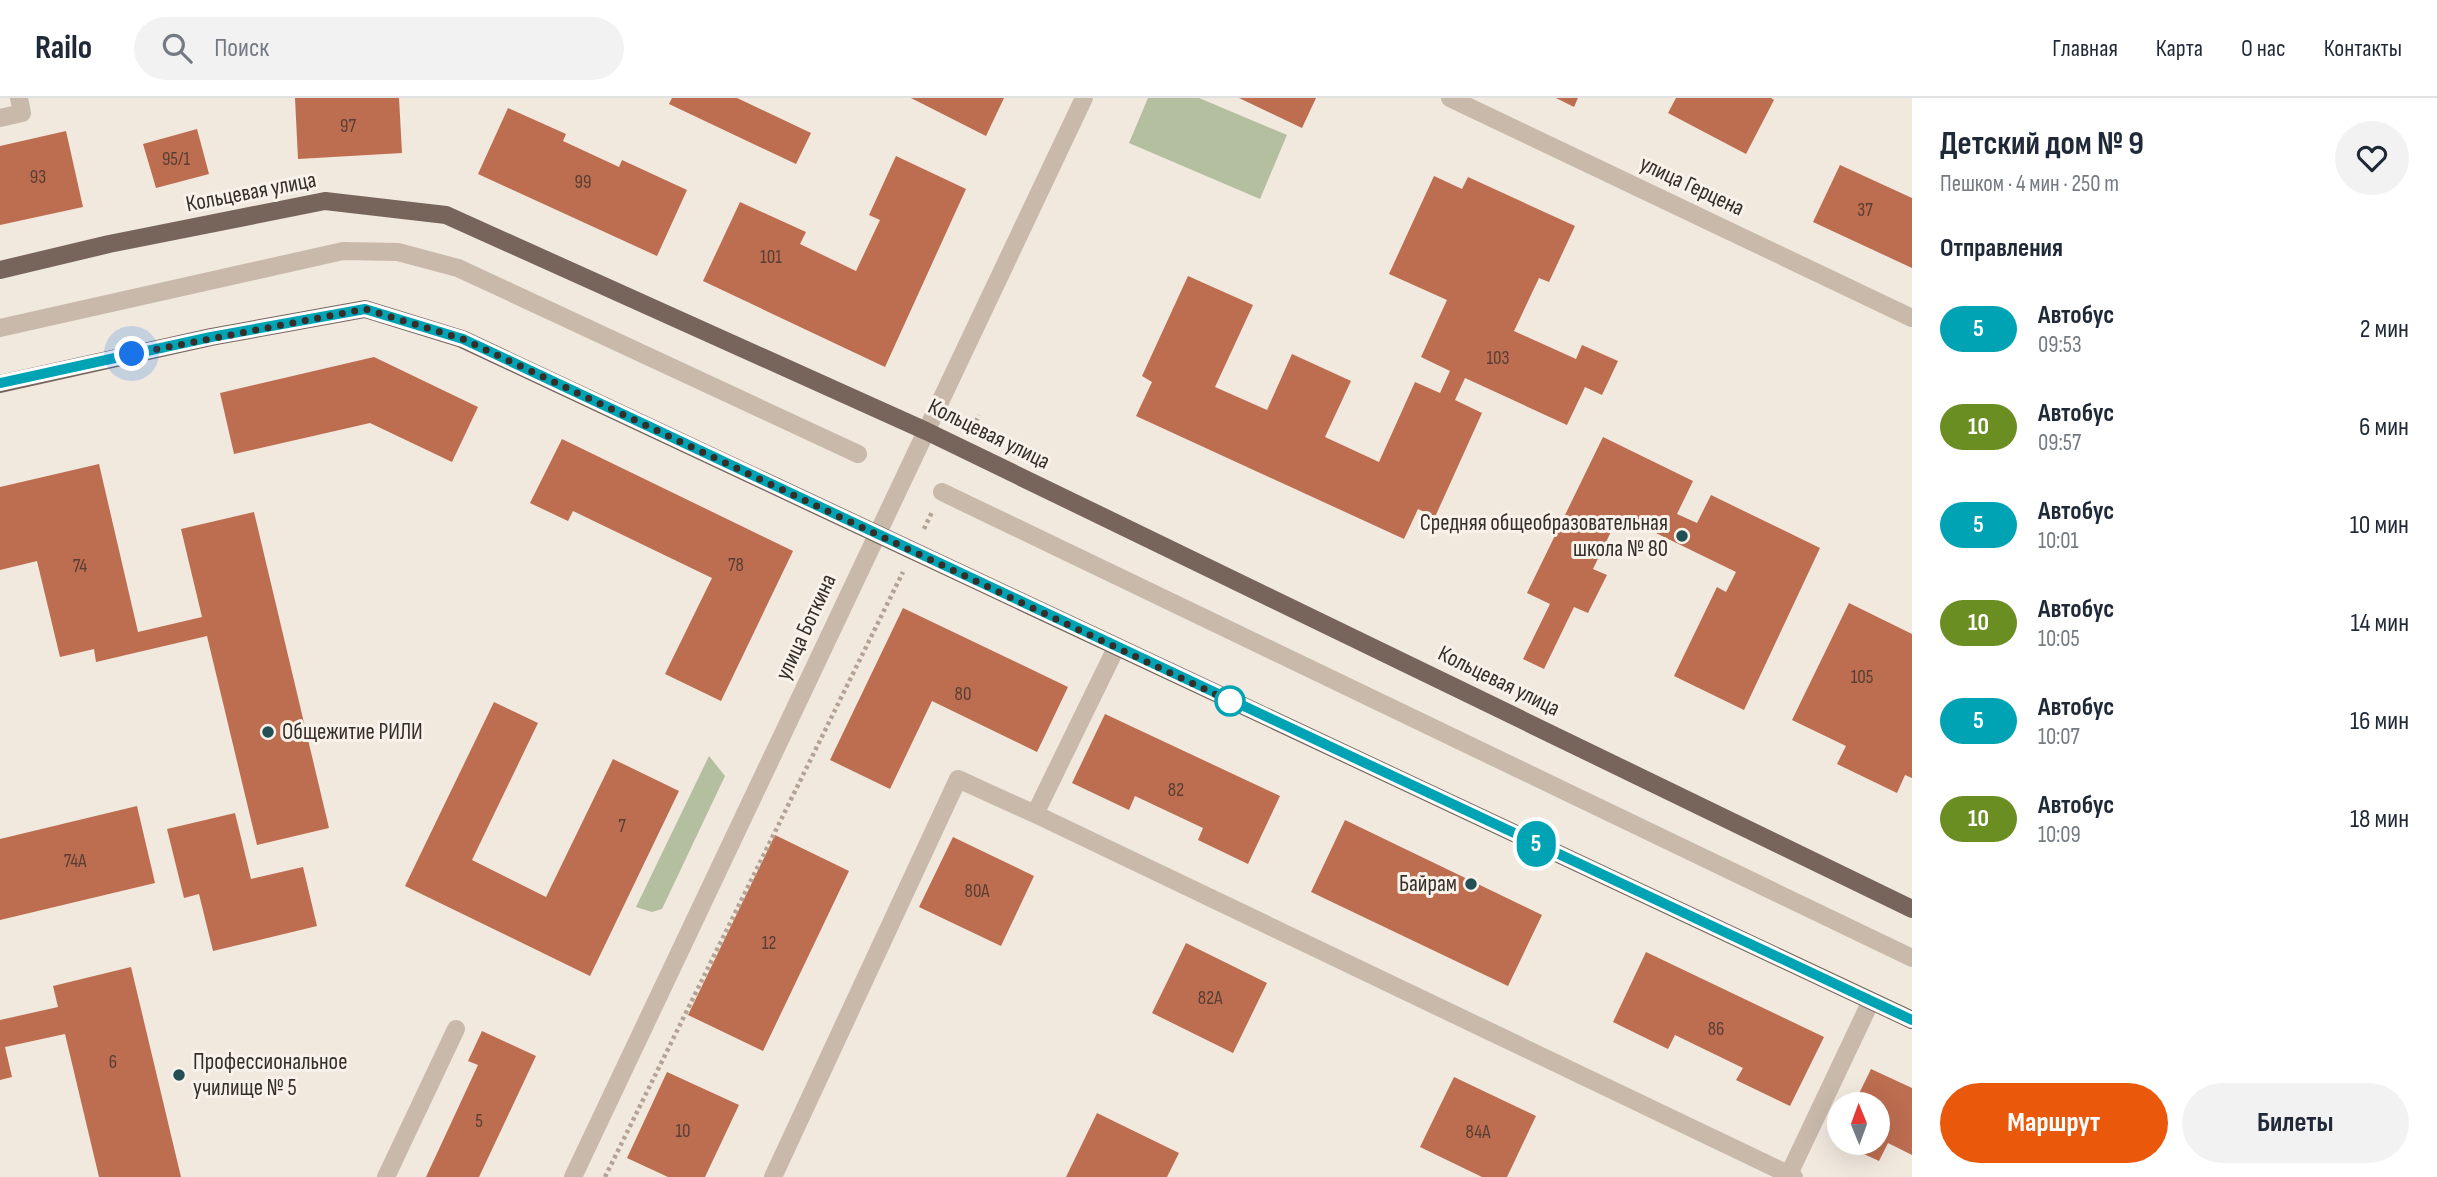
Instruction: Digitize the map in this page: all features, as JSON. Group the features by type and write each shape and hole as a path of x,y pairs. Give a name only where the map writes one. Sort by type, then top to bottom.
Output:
{"main road":[{"name":"Кольцевая улица","path":"0,270 109,244 326,201 446,215 926,430 1912,909"},
{"path":"0,384 211,337 365,309 463,339 1912,1020"}],"street":[{"path":"0,118 22,113 19,98"},
{"name":"улица Боткина","path":"573,1177 1084,98"},
{"name":"улица Герцена","path":"1450,98 1912,318"},
{"path":"0,328 343,251 398,252 458,268 858,454"},
{"path":"942,492 1912,958"},
{"path":"1035,814 1116,648"},
{"path":"774,1177 958,779 1791,1176 1871,1001"},
{"path":"386,1177 456,1029"}],"path":[{"path":"606,1177 897,586"}],"green space":[{"path":"1148,98 1199,98 1287,135 1260,199 1129,143"},
{"path":"709,756 725,776 662,909 652,912 636,907"}],"building":[{"path":"295,98 399,98 402,153 298,159"},
{"path":"672,98 737,98 811,133 796,164 669,104"},
{"path":"911,98 1004,98 986,136"},
{"path":"1239,98 1316,98 1302,128"},
{"path":"1556,98 1578,98 1574,107"},
{"path":"1676,98 1774,100 1746,154 1668,113"},
{"path":"508,108 566,134 563,141 619,167 622,160 687,190 657,256 478,174"},
{"path":"197,129 209,174 156,188 143,144"},
{"path":"66,131 83,207 0,225 0,146"},
{"path":"896,156 966,189 885,367 703,281 740,202 806,232 800,244 856,271 880,220 869,215"},
{"path":"1840,165 1912,198 1912,268 1813,222"},
{"path":"1434,176 1462,189 1468,177 1575,226 1549,282 1539,278 1514,331 1576,359 1582,345 1618,361 1602,395 1585,387 1567,425 1465,378 1455,400 1482,413 1435,517 1418,509 1404,539 1136,416 1152,382 1142,376 1188,276 1253,305 1215,387 1267,410 1292,354 1351,381 1325,437 1379,462 1415,382 1440,393 1450,371 1421,357 1447,300 1389,274"},
{"path":"374,357 478,407 452,462 370,423 234,454 220,393"},
{"path":"1603,437 1693,481 1677,514 1697,523 1711,495 1820,548 1744,710 1674,676 1717,587 1726,592 1736,572 1619,515 1593,569 1607,575 1588,613 1574,607 1544,669 1523,659 1550,604 1527,593"},
{"path":"562,439 793,551 721,701 665,674 712,578 573,511 568,521 530,503"},
{"path":"99,464 138,632 202,617 181,529 254,512 329,828 257,845 207,636 96,662 94,649 60,657 37,561 0,570 0,487"},
{"path":"1849,603 1912,634 1912,778 1905,775 1897,793 1837,764 1846,746 1792,720"},
{"path":"903,608 1068,687 1037,752 932,701 890,789 830,760"},
{"path":"494,702 538,723 472,860 546,897 613,759 679,791 590,976 405,886"},
{"path":"1105,714 1280,796 1248,864 1198,840 1203,828 1135,796 1129,810 1072,783"},
{"path":"137,806 155,883 0,920 0,839"},
{"path":"235,813 251,879 303,867 317,926 213,951 199,894 184,898 167,829"},
{"path":"1345,820 1542,915 1508,986 1311,892"},
{"path":"775,835 849,871 763,1051 688,1015"},
{"path":"953,837 1034,876 1001,946 919,907"},
{"path":"1186,943 1267,983 1233,1053 1152,1013"},
{"path":"1646,952 1824,1037 1790,1106 1736,1080 1743,1068 1675,1035 1668,1049 1613,1022"},
{"path":"131,967 181,1177 99,1177 65,1034 5,1047 12,1077 0,1080 0,1020 58,1007 53,986"},
{"path":"482,1031 536,1056 479,1177 426,1177 478,1065 468,1061"},
{"path":"1871,1069 1912,1088 1912,1155 1890,1144 1890,1092 1860,1092"},
{"path":"667,1072 739,1105 705,1177 668,1177 627,1158"},
{"path":"1454,1077 1536,1116 1507,1177 1482,1177 1420,1147"},
{"path":"1097,1113 1179,1153 1167,1177 1066,1177"},
{"path":"1866,1155 1882,1155 1879,1161"}],"bus line":[{"name":"5","path":"0,383 211,337 365,309 463,339 958,574 1912,1020"}],"place":[{"name":"Средняя общеобразовательная школа № 80","path":"1682,536"},
{"name":"Общежитие РИЛИ","path":"268,732"},
{"name":"Байрам","path":"1471,884"},
{"name":"Профессиональное училище № 5","path":"179,1075"}],"route":[{"path":"132,354 365,309 463,339 1234,703 1230,701"}]}
